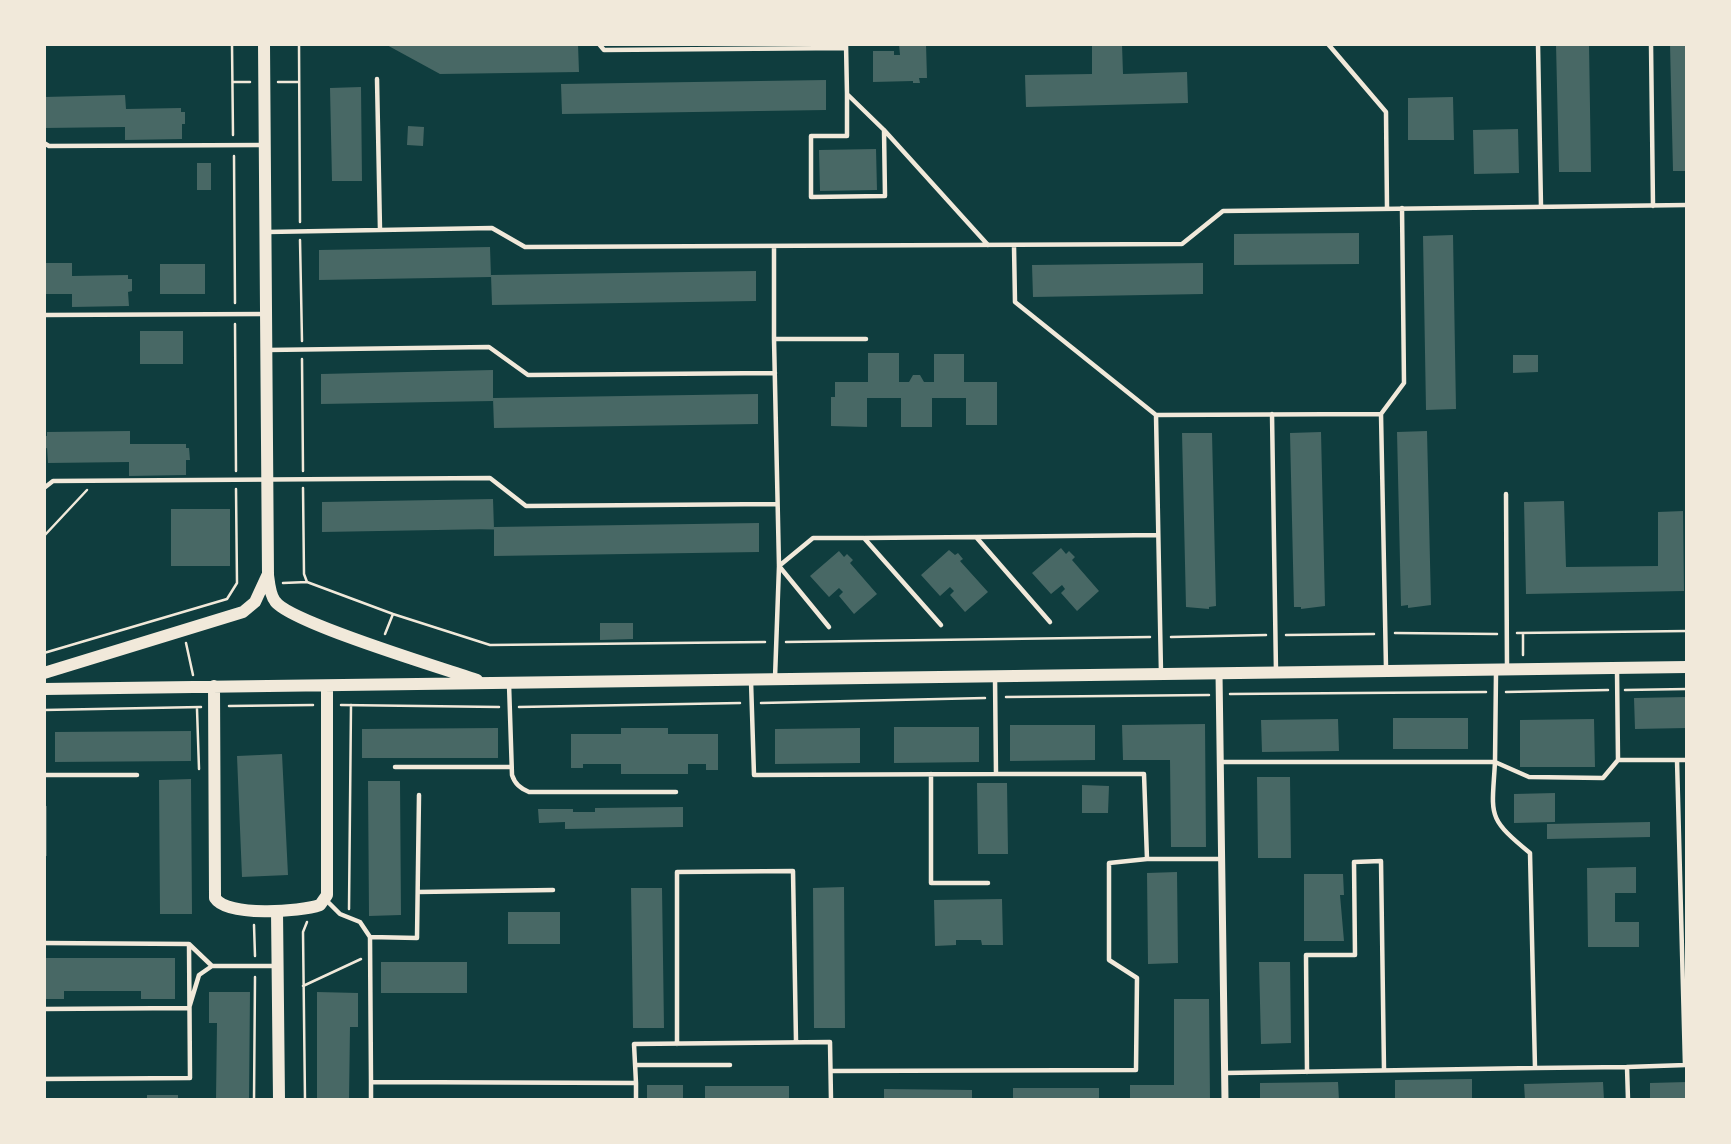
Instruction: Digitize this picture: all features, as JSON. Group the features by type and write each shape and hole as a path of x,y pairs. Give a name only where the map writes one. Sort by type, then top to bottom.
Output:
{"street":[{"path":"264,44 268,575 275,602 290,614 488,684"},
{"path":"44,673 243,612 255,602 268,575"},
{"path":"44,689 1687,667"},
{"path":"1219,673 1225,1100"},
{"path":"214,686 215,898 219,904 228,907 277,911 313,908 326,899 327,686"},
{"path":"277,911 279,1100"}],"lane":[{"path":"599,44 604,50 846,46 847,136 811,136 811,197 885,196 884,130"},
{"path":"1328,44 1387,112 1387,208"},
{"path":"1538,44 1541,207"},
{"path":"1651,44 1654,206"},
{"path":"377,79 380,230"},
{"path":"847,94 884,130 988,246"},
{"path":"44,143 49,146 265,145"},
{"path":"267,232 492,228 525,247 1182,244 1223,211 1687,205"},
{"path":"1386,672 1381,414 1404,383 1402,208"},
{"path":"1014,246 1015,302 1156,415 1381,414"},
{"path":"774,247 779,566 775,680"},
{"path":"44,316 267,314"},
{"path":"775,339 866,339"},
{"path":"267,350 489,347 528,375 775,373"},
{"path":"1272,414 1276,673"},
{"path":"1156,415 1161,674"},
{"path":"44,488 53,481 490,478 526,506 776,504"},
{"path":"1506,494 1501,670 1496,692 1492,811 1501,830 1530,853 1535,1068"},
{"path":"779,566 813,538 1158,535"},
{"path":"976,537 1050,622"},
{"path":"864,538 941,625"},
{"path":"779,566 830,626"},
{"path":"1220,762 1495,762 1529,777 1603,778 1618,760 1618,668"},
{"path":"995,677 996,774"},
{"path":"751,680 754,775 1144,774 1147,859"},
{"path":"509,684 515,783 529,792 676,792"},
{"path":"1618,760 1687,760"},
{"path":"1225,1073 1686,1065 1677,760"},
{"path":"395,767 512,767"},
{"path":"931,774 931,883 988,883"},
{"path":"44,775 137,775"},
{"path":"370,937 417,938 419,795"},
{"path":"831,1072 1136,1070 1137,978 1110,960 1109,863 1147,859 1221,859"},
{"path":"1307,1072 1306,955 1355,955 1354,862 1381,861 1384,1070"},
{"path":"677,1044 677,872 793,871 796,1041"},
{"path":"418,892 553,890"},
{"path":"326,899 341,914 360,922 370,937 371,1100"},
{"path":"44,943 189,944 212,966"},
{"path":"44,1079 190,1078 189,944"},
{"path":"189,1008 199,975 212,966 277,966"},
{"path":"44,1009 189,1008"},
{"path":"636,1100 634,1044 796,1041 830,1042 831,1100"},
{"path":"635,1065 730,1065"},
{"path":"1627,1066 1628,1100"},
{"path":"371,1082 635,1083"}],"path":[{"path":"44,653 227,599 237,583 232,44"},
{"path":"278,82 299,82"},
{"path":"44,536 96,481"},
{"path":"178,613 195,687"},
{"path":"384,636 393,614"},
{"path":"44,710 327,705 510,707 1220,694 1687,689"},
{"path":"303,986 370,955"}],"building":[{"path":"385,44 578,44 579,72 440,74"},
{"path":"899,44 926,44 927,78 919,78 920,83 873,82 873,51 894,51 894,55 900,55"},
{"path":"1092,44 1122,44 1123,74 1187,72 1188,103 1026,107 1025,75 1092,74"},
{"path":"1556,44 1589,44 1591,172 1559,172"},
{"path":"1670,44 1687,44 1687,171 1673,171"},
{"path":"826,80 826,110 562,114 561,84"},
{"path":"361,87 362,181 332,181 330,88"},
{"path":"125,95 126,109 181,108 181,112 185,112 182,139 125,140 125,127 44,128 44,97"},
{"path":"1453,97 1454,140 1408,140 1408,98"},
{"path":"408,126 424,127 423,146 407,145"},
{"path":"1518,129 1519,173 1474,174 1473,130"},
{"path":"876,149 877,190 820,191 819,150"},
{"path":"197,163 211,163 211,190 197,190"},
{"path":"1359,233 1359,264 1234,265 1234,234"},
{"path":"1453,235 1456,409 1426,410 1423,236"},
{"path":"490,247 491,277 319,280 319,250"},
{"path":"44,263 72,263 72,276 128,275 128,279 132,279 132,291 128,292 129,306 72,307 72,294 44,294"},
{"path":"1203,263 1203,294 1033,297 1032,265"},
{"path":"160,264 205,264 205,294 160,294"},
{"path":"756,271 756,301 492,305 491,275"},
{"path":"140,331 183,331 183,364 140,364"},
{"path":"868,353 899,353 899,382 909,382 913,375 920,375 924,382 934,382 934,354 964,354 964,382 997,382 997,425 966,425 966,398 932,398 932,427 901,427 901,398 867,398 867,427 831,426 831,397 835,397 835,382 868,382"},
{"path":"1513,355 1538,355 1538,372 1513,373"},
{"path":"493,370 493,401 321,404 321,374"},
{"path":"758,394 758,424 494,428 493,398"},
{"path":"130,431 130,444 186,444 190,460 186,460 186,475 129,476 129,462 48,463 47,448 44,449 44,436 47,436 47,432"},
{"path":"1427,431 1431,605 1408,608 1408,605 1401,606 1397,432"},
{"path":"1321,432 1325,606 1301,609 1294,607 1290,433"},
{"path":"1182,433 1212,433 1216,606 1209,609 1186,607"},
{"path":"493,499 494,529 322,532 322,502"},
{"path":"1564,501 1566,567 1658,566 1658,512 1683,511 1684,591 1526,594 1524,502"},
{"path":"171,509 230,509 230,566 171,566"},
{"path":"759,523 759,552 494,556 494,527"},
{"path":"1061,548 1066,554 1069,551 1075,557 1072,560 1099,591 1077,611 1061,593 1065,589 1062,585 1051,594 1032,573"},
{"path":"949,550 955,555 958,553 963,559 960,561 988,592 965,612 950,595 954,591 950,587 940,596 921,575"},
{"path":"839,551 844,557 847,554 853,560 850,563 877,594 854,614 839,596 843,592 839,588 829,597 810,576"},
{"path":"600,623 633,623 633,639 600,640"},
{"path":"1687,697 1687,728 1635,729 1634,698"},
{"path":"1393,718 1468,718 1468,749 1393,749"},
{"path":"1338,719 1339,751 1262,752 1261,720"},
{"path":"1594,719 1595,767 1520,767 1520,720"},
{"path":"1205,724 1206,847 1171,847 1170,760 1123,760 1122,725"},
{"path":"1010,725 1095,725 1095,760 1010,761"},
{"path":"894,727 979,727 979,762 894,763"},
{"path":"498,728 498,758 362,758 362,729"},
{"path":"621,728 668,728 668,734 718,734 718,770 706,770 706,764 688,764 688,774 621,774 621,764 583,764 583,768 571,768 571,734 621,734"},
{"path":"860,728 860,763 775,764 775,729"},
{"path":"191,731 191,761 55,762 55,732"},
{"path":"282,754 288,875 242,877 237,756"},
{"path":"1257,777 1290,777 1291,858 1258,858"},
{"path":"191,779 192,914 160,914 159,780"},
{"path":"368,781 400,781 401,915 369,916"},
{"path":"977,783 1007,783 1008,854 978,854"},
{"path":"1082,785 1109,786 1108,813 1082,813"},
{"path":"1555,793 1555,822 1514,823 1514,794"},
{"path":"44,806 47,806 47,856 44,856"},
{"path":"683,807 683,827 565,829 565,822 539,823 538,809 595,812 595,808"},
{"path":"1650,822 1650,837 1547,839 1547,824"},
{"path":"1636,867 1636,893 1615,893 1615,922 1639,922 1639,947 1588,947 1587,868"},
{"path":"1177,872 1178,963 1148,964 1147,873"},
{"path":"1304,874 1343,874 1344,895 1340,895 1344,941 1304,941"},
{"path":"844,887 845,1028 814,1028 813,888"},
{"path":"631,888 662,888 664,1028 633,1028"},
{"path":"1002,899 1003,945 982,945 981,940 956,940 956,945 935,946 934,900"},
{"path":"508,912 560,912 560,944 508,944"},
{"path":"44,958 175,958 175,999 141,999 141,991 64,991 64,999 44,999"},
{"path":"381,962 467,962 467,993 381,993"},
{"path":"1259,962 1290,962 1291,1043 1261,1044"},
{"path":"209,992 250,992 249,1100 216,1100 217,1023 209,1023"},
{"path":"317,992 358,993 358,1027 350,1027 349,1100 317,1100"},
{"path":"1174,999 1209,999 1210,1100 1130,1100 1130,1085 1174,1085"},
{"path":"1472,1079 1472,1100 1395,1100 1395,1080"},
{"path":"1338,1082 1339,1100 1260,1100 1260,1083"},
{"path":"1603,1082 1604,1100 1525,1100 1524,1084"},
{"path":"1687,1082 1687,1100 1650,1100 1650,1083"},
{"path":"647,1085 683,1085 683,1100 647,1100"},
{"path":"705,1086 789,1086 789,1100 705,1100"},
{"path":"1013,1088 1099,1088 1099,1100 1013,1100"},
{"path":"884,1089 972,1090 972,1100 884,1100"},
{"path":"147,1095 178,1095 178,1100 147,1100"}]}
